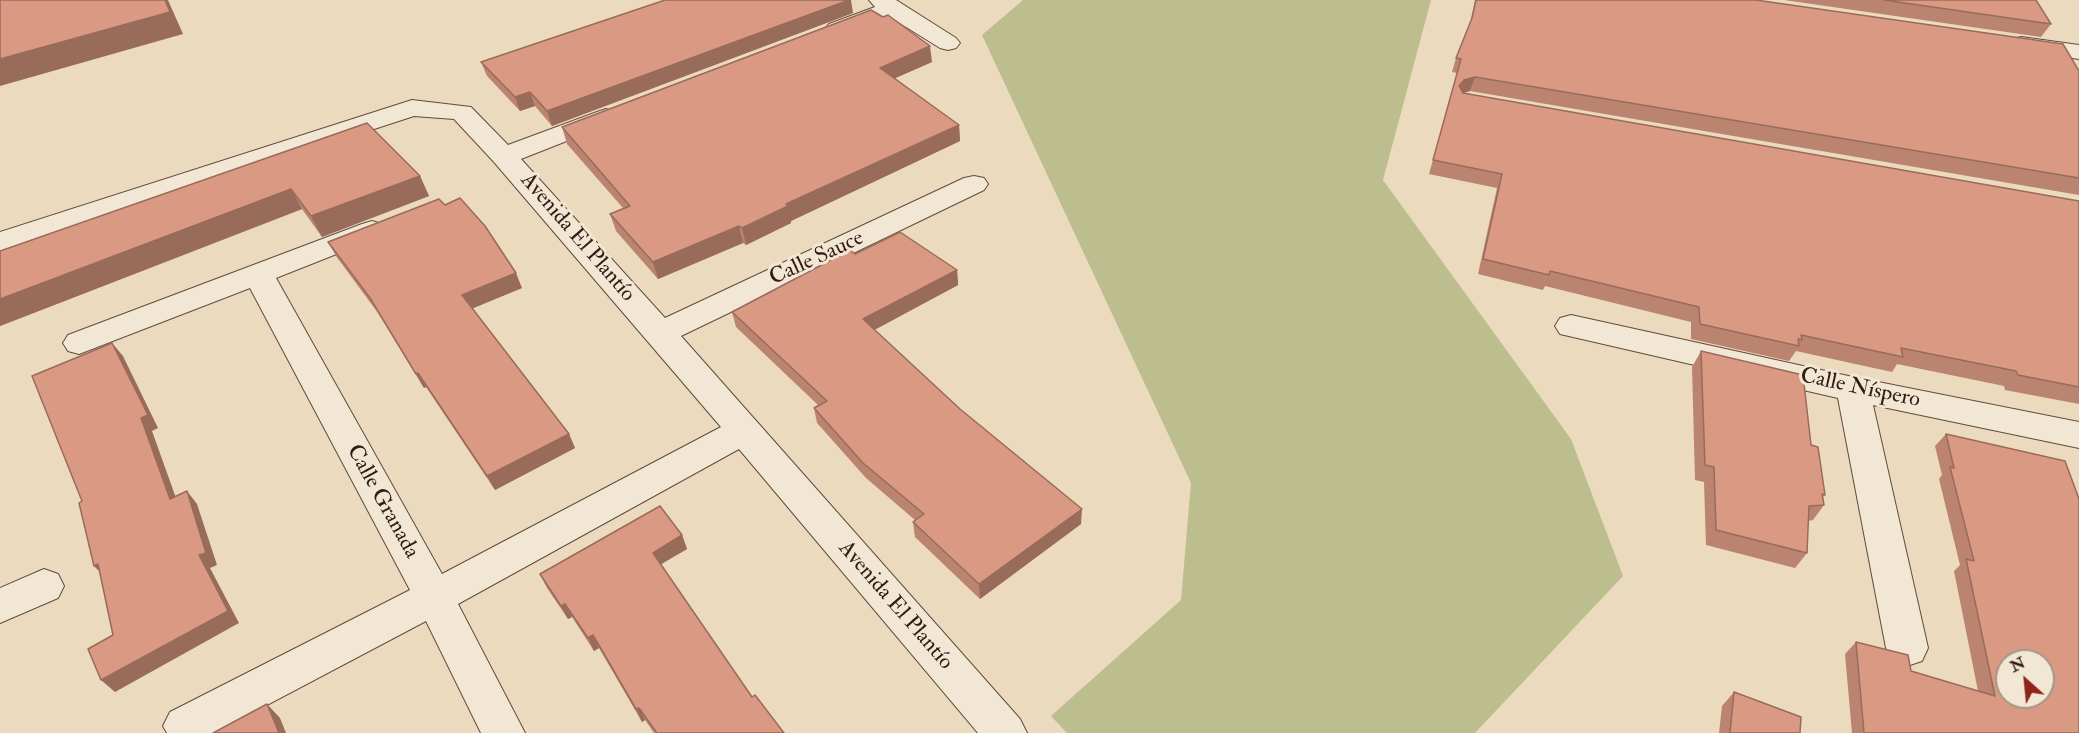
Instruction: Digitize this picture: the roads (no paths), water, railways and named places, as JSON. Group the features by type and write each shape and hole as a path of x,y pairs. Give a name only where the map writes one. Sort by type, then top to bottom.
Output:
{"street":[{"path":"814,38 886,4 948,43"},
{"path":"1998,41 2079,52"},
{"name":"Avenida El Plantío","path":"0,242 412,108 462,112 504,156 660,333 1005,733"},
{"path":"504,156 626,109"},
{"name":"Calle Sauce","path":"660,333 974,184"},
{"path":"79,343 396,220"},
{"name":"Calle Granada","path":"258,274 434,597 503,733"},
{"name":"Calle Níspero","path":"1571,326 1853,389 2079,435"},
{"path":"1853,389 1907,648"},
{"path":"185,726 434,597 743,431"},
{"path":"0,606 44,586"}]}
